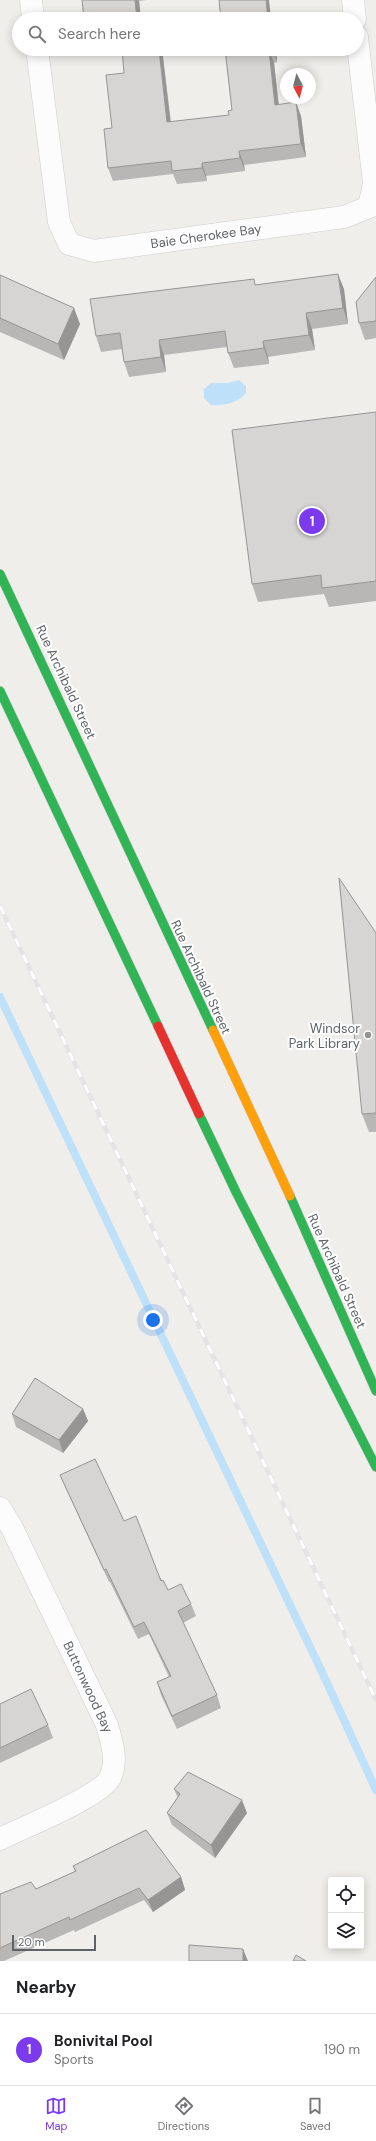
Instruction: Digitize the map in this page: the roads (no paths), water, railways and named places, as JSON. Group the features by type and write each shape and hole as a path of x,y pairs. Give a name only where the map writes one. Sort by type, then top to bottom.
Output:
{"main road":[{"name":"Rue Archibald Street","path":"0,574 290,1196 376,1392"},
{"path":"0,691 236,1192 376,1467"}],"street":[{"path":"31,0 32,12"},
{"path":"353,0 354,12"},
{"name":"Baie Cherokee Bay","path":"38,56 58,222 69,244 94,251 344,217 369,207 374,183 359,56"},
{"name":"Buttonwood Bay","path":"0,1508 12,1528 107,1725 115,1757 109,1779 94,1793 0,1838"}],"water":[{"path":"239,380 246,386 246,393 239,399 225,404 211,405 204,398 204,389 211,383 228,383"}],"waterway":[{"path":"0,997 322,1672 376,1790"}],"railway":[{"path":"0,906 376,1700"}],"place":[{"name":"Bonivital Pool","path":"312,521"},
{"name":"Windsor Park Library","path":"368,1035"}]}
